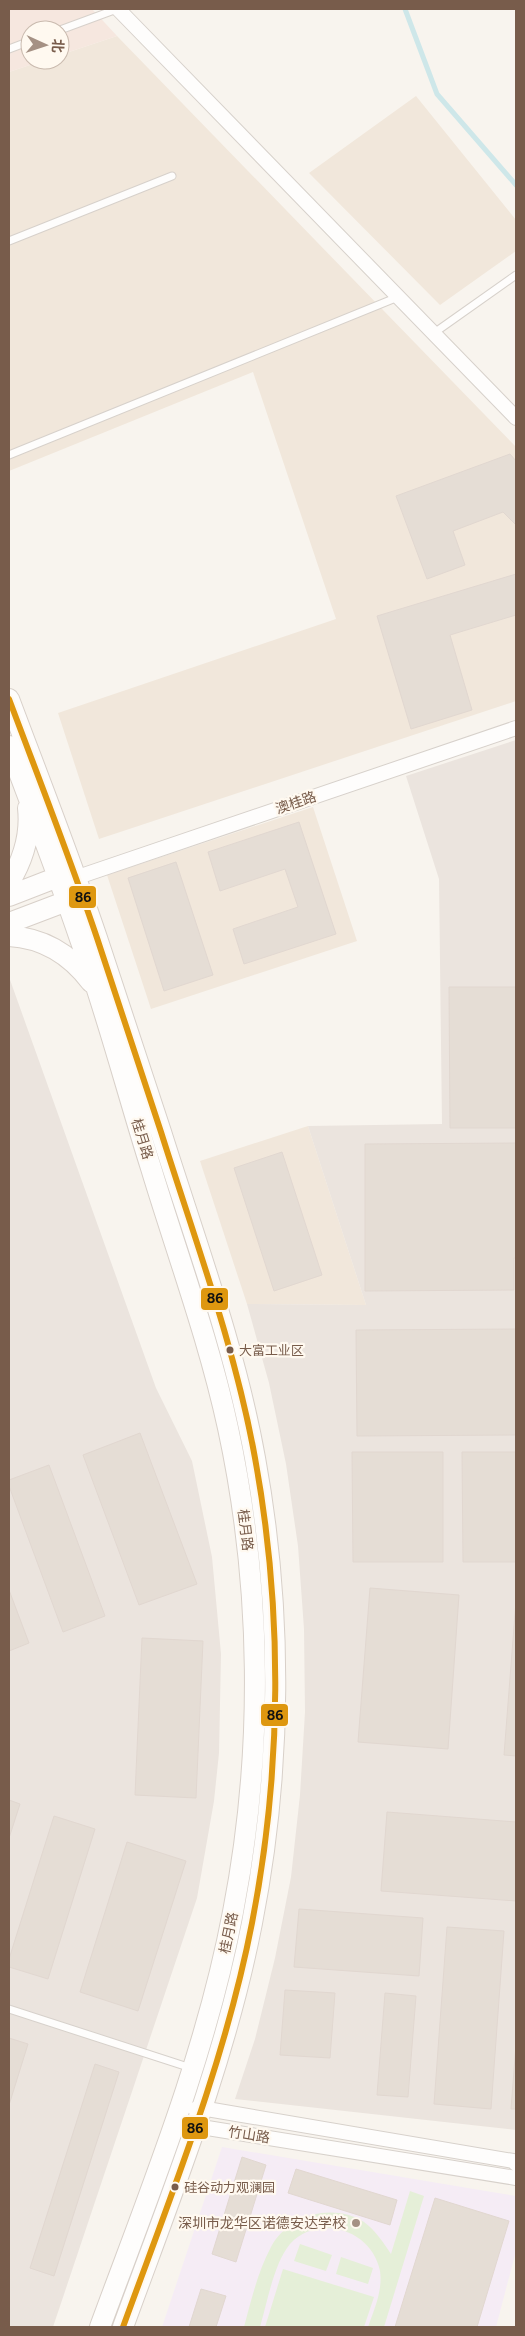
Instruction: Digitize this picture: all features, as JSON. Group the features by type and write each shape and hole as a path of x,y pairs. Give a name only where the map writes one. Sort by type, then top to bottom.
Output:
{"main road":[{"name":"桂月路","path":"9,700 67,877"},
{"name":"桂月路","path":"9,746 25,788 100,946 214,1295 238,1380 253,1446 268,1541 274,1617 275,1696 271,1774 264,1850 252,1922 237,1992 198,2117 123,2327"},
{"path":"9,883 24,853 28,833 25,788"},
{"path":"9,896 67,877 67,901 9,923"},
{"name":"桂月路","path":"67,901 96,988 206,1346 228,1426 243,1509 251,1580 255,1650 254,1737 246,1828 234,1908 218,1986 177,2113 100,2327"},
{"path":"9,936 41,941 62,952 79,966 96,988"}],"street":[{"path":"117,9 516,418"},
{"name":"澳桂路","path":"67,877 516,728"},
{"name":"竹山路","path":"177,2113 516,2178"},
{"name":"竹山路","path":"198,2117 513,2161 516,2164"}],"lane":[{"path":"70,26 117,9"},
{"path":"9,241 172,176"},
{"path":"434,334 516,275"},
{"path":"9,455 398,297"},
{"path":"9,2009 192,2068"}],"shaded area":[{"path":"9,9 92,9 117,36 70,52 70,20 20,20 20,68 9,72"},
{"path":"117,36 516,447 516,701 99,839 58,713 336,619 253,372 9,471 9,72 20,68 20,70 70,70 70,52"},
{"path":"416,96 516,220 516,251 440,305 309,173"},
{"path":"516,740 516,2130 235,2099 255,2039 275,1958 291,1877 300,1795 305,1712 304,1629 298,1546 286,1464 269,1383 247,1304 366,1305 308,1126 442,1124 439,879 406,776"},
{"path":"313,807 357,941 151,1009 107,875"},
{"path":"9,977 156,1388 192,1461 212,1557 221,1654 219,1753 214,1801 197,1898 53,2327 9,2327"},
{"path":"308,1126 366,1305 247,1304 200,1161"},
{"name":"深圳市龙华区诺德安达学校","path":"222,2147 516,2196 516,2251 496,2327 162,2327"}],"green space":[{"path":"410,2191 424,2196 384,2327 368,2327 377,2300 381,2278 375,2257 367,2245 356,2236 343,2230 329,2228 315,2229 302,2235 290,2244 284,2252 275,2272 260,2327 244,2327 255,2286 266,2256 279,2236 288,2227 312,2215 339,2213 352,2216 364,2222 372,2229 391,2254"},
{"path":"300,2244 332,2255 326,2271 294,2261"},
{"path":"341,2257 373,2268 368,2284 336,2274"},
{"path":"283,2269 374,2297 364,2327 265,2327"}],"building":[{"path":"510,454 516,461 516,525 503,512 453,531 465,565 427,579 396,496"},
{"path":"516,574 516,615 450,635 472,710 411,729 377,616"},
{"path":"299,822 336,934 244,964 233,929 298,907 285,869 220,891 208,852"},
{"path":"176,862 213,975 164,991 128,878"},
{"path":"449,987 516,987 516,1128 450,1128"},
{"path":"516,1143 516,1258 514,1258 514,1290 365,1291 365,1144"},
{"path":"282,1152 322,1275 274,1291 234,1168"},
{"path":"516,1329 516,1435 357,1436 356,1330"},
{"path":"140,1433 197,1584 139,1605 83,1455"},
{"path":"352,1452 443,1452 443,1562 353,1562"},
{"path":"462,1452 516,1452 516,1562 463,1562"},
{"path":"49,1465 105,1616 63,1632 9,1486 9,1480"},
{"path":"370,1588 459,1595 448,1749 358,1742"},
{"path":"9,1590 29,1643 9,1651"},
{"path":"516,1601 516,1756 504,1755"},
{"path":"142,1638 203,1641 196,1798 135,1795"},
{"path":"9,1800 20,1804 9,1838"},
{"path":"387,1812 516,1822 516,1901 381,1891"},
{"path":"54,1816 95,1829 48,1979 9,1967 9,1959"},
{"path":"127,1842 186,1861 138,2011 80,1992"},
{"path":"299,1909 423,1918 419,1976 294,1967"},
{"path":"447,1927 504,1931 491,2109 434,2104"},
{"path":"285,1990 335,1993 330,2058 280,2055"},
{"path":"385,1993 416,1996 408,2097 377,2095"},
{"path":"9,2038 28,2044 9,2105"},
{"path":"516,2045 516,2109 511,2109"},
{"path":"95,2064 119,2072 54,2276 30,2268"},
{"path":"242,2157 266,2165 236,2262 212,2254"},
{"path":"296,2169 397,2200 390,2225 288,2193"},
{"path":"435,2198 509,2221 477,2327 395,2327"},
{"path":"201,2289 226,2296 216,2327 189,2327"}],"waterway":[{"path":"405,9 437,94 516,185"}],"transit line":[{"name":"86","path":"9,699 97,938 200,1253 237,1375 255,1458 271,1574 275,1690 274,1749 262,1865 252,1923 241,1975 212,2077 178,2178 123,2327"}],"place":[{"name":"大富工业区","path":"230,1350"},
{"name":"硅谷动力观澜园","path":"175,2187"},
{"name":"深圳市龙华区诺德安达学校","path":"356,2223"}]}
